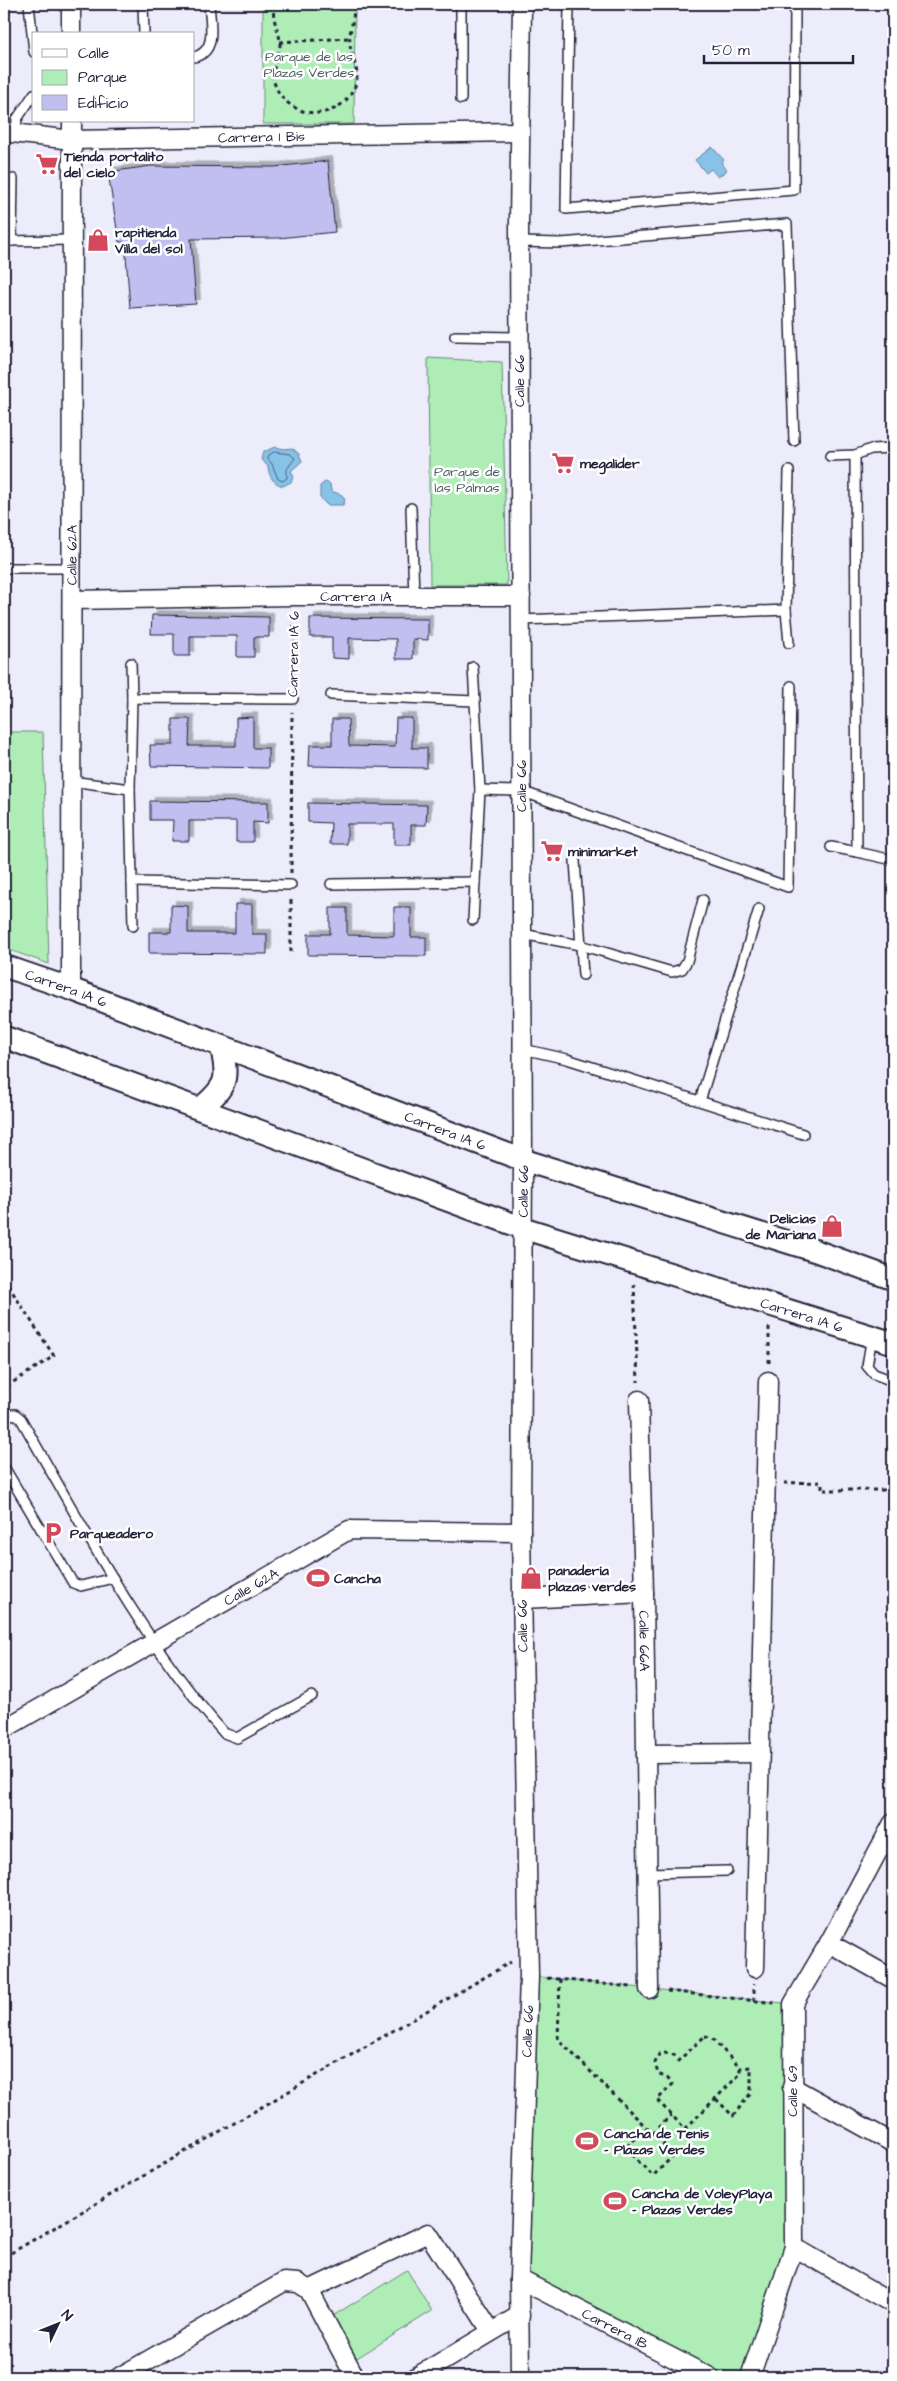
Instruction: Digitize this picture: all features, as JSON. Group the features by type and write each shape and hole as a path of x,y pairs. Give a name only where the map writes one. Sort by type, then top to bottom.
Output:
{"street":[{"path":"71,4 71,32"},
{"name":"Calle 66","path":"520,2377 519,2280 529,1952 521,1532 523,1049 519,132 522,4"},
{"name":"Calle 62A","path":"72,122 72,989"},
{"name":"Carrera 1 Bis","path":"10,132 72,140 519,132"},
{"name":"Carrera 1A","path":"72,600 294,596 521,596"},
{"name":"Carrera 1A 6","path":"4,966 72,989 523,1160 816,1251 893,1279"},
{"name":"Carrera 1A 6","path":"4,1037 523,1228 893,1343"},
{"path":"200,1109 219,1093 226,1070 222,1046"},
{"path":"755,1968 768,1381"},
{"name":"Calle 66A","path":"639,1400 644,1594 649,1989"},
{"name":"Calle 62A","path":"4,1729 349,1530 521,1532"},
{"path":"522,1599 644,1594"},
{"path":"646,1754 760,1753"},
{"name":"Calle 69","path":"750,2377 794,2247 793,2004 829,1944 893,1823"},
{"path":"829,1944 893,1979"},
{"path":"792,2087 893,2143"},
{"path":"309,2290 428,2233 491,2331"},
{"path":"794,2247 893,2304"},
{"name":"Carrera 1B","path":"519,2280 710,2377"},
{"path":"119,2377 284,2282 298,2283 309,2290 355,2377"},
{"path":"416,2377 520,2315"}],"lane":[{"path":"29,4 32,33"},
{"path":"143,4 144,32"},
{"path":"195,57 200,56 209,48 211,39 209,4"},
{"path":"460,99 461,4"},
{"path":"569,4 566,209 794,190 795,4"},
{"path":"10,132 32,97"},
{"path":"13,179 8,241 72,240"},
{"path":"519,242 561,243 787,224 794,441"},
{"path":"455,336 519,337"},
{"path":"830,456 855,455 871,449 893,448"},
{"path":"855,455 858,852"},
{"path":"789,471 786,610 789,644"},
{"path":"411,508 414,596"},
{"path":"4,568 72,568"},
{"path":"520,620 786,610"},
{"path":"131,664 132,926"},
{"path":"473,667 480,790 473,920"},
{"path":"480,790 522,791 788,887 791,686"},
{"path":"331,695 475,700"},
{"path":"132,698 293,699"},
{"path":"72,781 130,789"},
{"path":"831,847 893,860"},
{"path":"574,861 583,975"},
{"path":"132,882 291,885"},
{"path":"330,884 475,882"},
{"path":"522,934 580,945 672,972 682,969 687,961 703,900"},
{"path":"700,1101 759,909"},
{"path":"523,1049 567,1060 803,1134"},
{"path":"872,1336 867,1366 874,1374 893,1381"},
{"path":"4,1416 15,1414 21,1419 113,1578 154,1643 224,1733 237,1738 312,1696"},
{"path":"4,1467 73,1583 82,1586 113,1578"},
{"path":"648,1873 727,1871"}],"path":[{"path":"275,4 272,18 280,42 273,80 282,100 296,110 327,112 339,106 351,94 356,85 358,76 350,38 353,4"},
{"path":"280,42 350,38"},
{"name":"Carrera 1A 6","path":"290,952 294,596"},
{"path":"634,1263 639,1400"},
{"path":"4,1279 54,1356 4,1388"},
{"path":"768,1381 770,1304"},
{"path":"766,1484 822,1482 822,1490 893,1490"},
{"path":"4,2257 529,1952"},
{"path":"560,1979 558,2039 647,2128 652,2134 674,2155 653,2176 625,2148 647,2128"},
{"path":"705,2036 711,2037 740,2068 740,2074 685,2129 657,2100 673,2084 667,2078 658,2074 656,2070 655,2063 659,2054 674,2055 678,2062 705,2036"},
{"path":"716,2099 733,2116 751,2093 751,2067 740,2068"},
{"path":"652,2134 671,2115"}],"green space":[{"name":"Parque de las Plazas Verdes","path":"263,4 355,4 354,124 263,124"},
{"name":"Parque de las Palmas","path":"428,358 502,362 507,585 430,585"},
{"path":"4,732 43,732 49,964 4,948"},
{"path":"529,1976 793,2004 794,2247 750,2377 710,2377 519,2279"},
{"path":"407,2270 432,2311 357,2358 331,2317"}],"water":[{"path":"712,147 724,160 721,162 727,170 718,177 711,169 706,173 695,160"},
{"path":"275,447 283,449 292,448 299,454 302,461 291,471 294,476 291,482 283,486 272,479 268,466 261,460 263,452"},
{"path":"325,482 330,484 331,491 342,495 345,500 343,505 327,505 320,498 320,486"}],"building":[{"path":"328,161 335,232 279,238 191,239 196,304 130,308 125,242 119,242 108,172 151,166 274,167"},
{"path":"152,615 269,617 269,637 254,637 254,657 237,657 237,636 190,636 190,656 174,656 174,634 151,634"},
{"path":"310,618 428,619 428,640 413,639 413,659 396,659 396,639 349,638 349,659 332,658 332,637 310,637"},
{"path":"253,717 253,748 268,748 268,768 151,766 150,745 173,745 173,719 190,719 189,746 236,746 236,718"},
{"path":"396,718 412,718 412,748 427,748 427,768 309,766 310,745 332,745 332,719 348,719 349,746 395,747"},
{"path":"150,801 268,802 268,823 253,822 253,842 236,842 236,821 189,821 189,841 172,841 173,820 150,820"},
{"path":"308,803 427,805 426,825 411,825 411,845 394,845 394,824 347,824 347,844 330,844 331,823 308,822"},
{"path":"235,904 252,904 252,934 267,934 267,954 149,953 149,932 171,932 171,905 188,906 188,933 235,933"},
{"path":"394,907 411,907 411,937 426,937 426,956 308,955 308,934 330,934 330,908 347,908 347,935 394,936"}],"place":[{"name":"Tienda portalito del cielo","path":"47,164"},
{"name":"rapitienda Villa del sol","path":"98,240"},
{"name":"megalider","path":"563,463"},
{"name":"minimarket","path":"552,851"},
{"name":"Delicias de Mariana","path":"832,1226"},
{"name":"Parqueadero","path":"53,1533"},
{"name":"Cancha","path":"318,1578"},
{"name":"panadería plazas verdes","path":"531,1578"},
{"name":"Cancha de Tenis - Plazas Verdes","path":"587,2141"},
{"name":"Cancha de VoleyPlaya - Plazas Verdes","path":"615,2201"}]}
